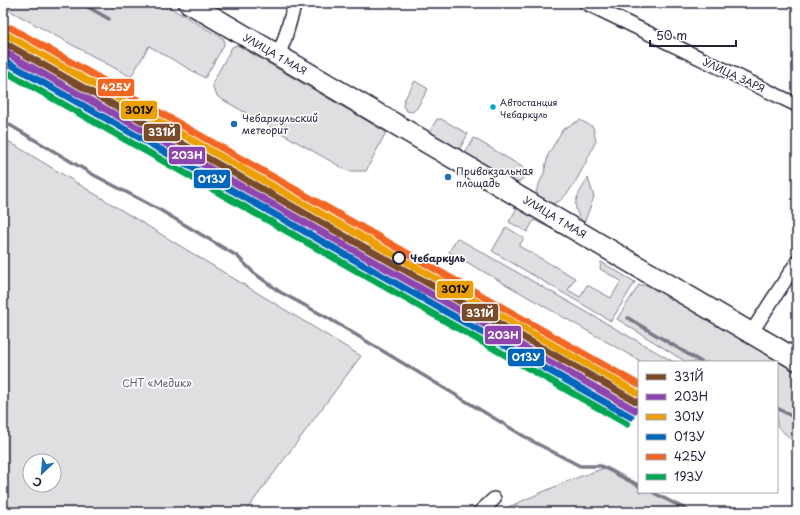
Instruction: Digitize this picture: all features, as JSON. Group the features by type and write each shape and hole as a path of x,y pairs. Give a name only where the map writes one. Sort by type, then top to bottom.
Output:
{"main road":[{"name":"УЛИЦА 1 МАЯ","path":"189,3 797,360"}],"street":[{"path":"277,56 284,41 295,3"},
{"name":"УЛИЦА ЗАРЯ","path":"586,3 797,105"},
{"path":"751,333 797,262"},
{"path":"480,512 494,499"}],"green space":[{"path":"3,3 162,3 224,39 224,45 205,78 149,46 131,77 3,7"},
{"path":"237,45 386,132 366,171 348,171 218,97 213,89 213,82 232,47"},
{"path":"415,81 428,89 417,108 412,112 407,111 403,106 404,100"},
{"path":"437,119 441,119 468,134 459,150 432,134 431,129"},
{"path":"580,120 593,127 596,141 576,181 569,191 561,199 554,203 546,202 536,191 544,173 548,155 563,129"},
{"name":"СНТ «Медик»","path":"3,138 361,356 245,512 3,512"},
{"path":"474,138 524,168 525,173 522,179 515,183 465,153"},
{"path":"588,178 594,197 584,223 576,211 576,200"},
{"path":"518,206 574,241 534,220 527,232 509,222"},
{"path":"506,227 524,238 519,246 575,278 568,290 580,297 587,285 611,298 621,281 600,269 601,262 635,282 611,321 492,251"},
{"path":"457,238 672,361 640,361 449,252"},
{"path":"639,285 654,285 797,372 797,445 778,427 778,361 684,361 617,319"},
{"path":"607,467 638,483 638,493 655,493 689,512 497,512 568,481"}],"waterway":[{"path":"81,3 109,19"},
{"path":"3,121 92,174 160,210 237,256 254,273 280,292 328,318 532,441 580,466 601,466 638,485"},
{"path":"628,318 699,361"},
{"path":"778,409 793,417"},
{"path":"654,493 691,512"}],"transit line":[{"name":"425У","path":"11,28 638,384"},
{"name":"301У","path":"7,35 638,393"},
{"name":"331Й","path":"3,42 638,402"},
{"name":"203Н","path":"3,51 635,410"},
{"name":"013У","path":"3,60 631,417"},
{"name":"193У","path":"3,70 627,424"}],"place":[{"name":"Автостанция Чебаркуль","path":"493,107"},
{"name":"Чебаркульский метеорит","path":"234,124"},
{"name":"Привокзальная площадь","path":"448,177"},
{"name":"Чебаркуль","path":"399,258"}]}
